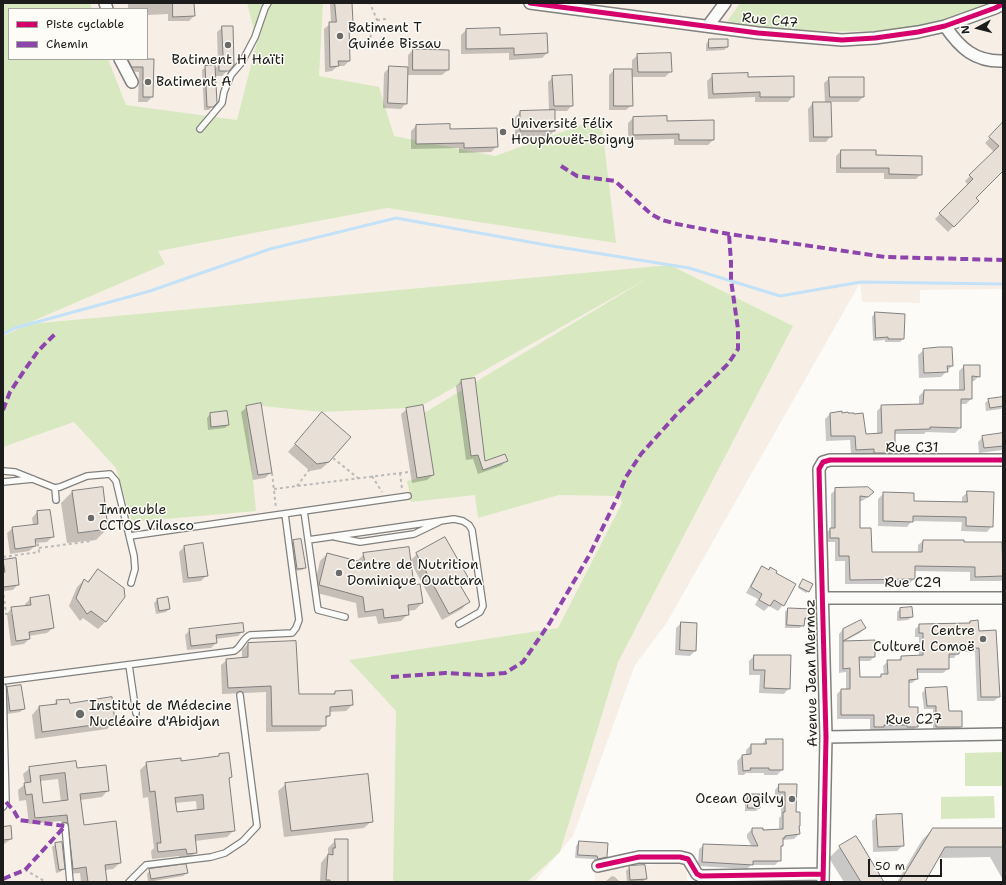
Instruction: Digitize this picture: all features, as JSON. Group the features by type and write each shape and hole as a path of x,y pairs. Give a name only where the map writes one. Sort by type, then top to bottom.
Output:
{"street":[{"name":"Rue C47","path":"530,3 758,33 842,40 875,38 918,32 945,26 1003,4"},
{"path":"708,26 725,3"},
{"path":"945,26 962,48 974,56 990,61 1003,61"},
{"path":"121,60 132,82"},
{"name":"Rue C31","path":"822,463 830,460 1003,460"},
{"name":"Avenue Jean Mermoz","path":"822,463 819,469 826,737 823,878"},
{"name":"Rue C29","path":"823,598 1003,598"},
{"name":"Rue C27","path":"826,737 1003,734"},
{"path":"598,866 639,857 680,857 688,859 697,874 701,876 823,878"}],"lane":[{"path":"200,129 222,103 224,92 231,75 242,62 255,37 268,3"},
{"path":"3,471 15,472 54,488 87,476 110,474 116,481 134,556 135,568 131,583"},
{"path":"3,482 35,479"},
{"path":"54,488 56,500"},
{"path":"130,536 406,496"},
{"path":"304,511 318,610 345,617"},
{"path":"3,680 234,651 239,649 245,638 250,636 292,633 299,620 285,514"},
{"path":"308,540 443,520 454,519 463,521 469,525 472,530 484,606 480,612 458,624"},
{"path":"331,537 360,542 414,534 443,520"},
{"path":"129,665 136,713"},
{"path":"3,687 6,802 3,807"},
{"path":"129,882 146,865 210,856 224,852 243,841 257,826 240,695"},
{"path":"64,826 70,882"}],"path":[{"path":"350,46 361,46 367,44 377,20 370,3"},
{"path":"377,20 386,19"},
{"path":"333,458 358,478"},
{"path":"297,486 315,462"},
{"path":"274,489 416,470"},
{"path":"400,472 406,496"},
{"path":"272,473 277,515"},
{"path":"372,476 386,499"},
{"path":"39,548 92,541 91,531"},
{"path":"3,557 39,552 37,539"},
{"path":"3,589 6,614 12,613"},
{"path":"25,870 46,882"}],"shaded area":[{"path":"3,3 1003,3 1003,289 920,290 920,303 862,302 860,283 666,624 635,665 573,836 534,882 3,882"},
{"path":"669,863 687,865 687,882 595,882 594,870"}],"green space":[{"path":"3,3 90,3 92,8 8,8 8,60 108,60 126,105 237,120 257,42 247,3 323,3 319,76 379,87 394,136 495,156 601,118 616,243 387,208 158,251 165,264 3,334"},
{"path":"740,3 994,3 943,20 917,26 874,31 807,32 725,25"},
{"path":"670,265 793,326 618,662 560,852 527,882 393,882 396,711 349,660 558,628 622,503 619,496 559,495 478,518 475,495 411,502 407,481 434,475 424,413 650,277 423,405 406,408 322,412 252,405 246,406 256,511 132,522 116,468 74,422 3,447 3,336 29,324"},
{"path":"1003,752 1003,786 965,786 965,753"},
{"path":"994,796 995,818 941,819 941,797"}],"building":[{"path":"173,3 194,3 195,16 173,17"},
{"name":"Batiment T Guinée Bissau","path":"335,3 352,3 353,23 349,24 350,61 338,61 339,66 330,67 329,22 336,22"},
{"name":"Batiment H Haïti","path":"222,26 233,26 234,65 229,71 219,71 219,63 223,63"},
{"path":"500,28 500,35 547,33 548,53 514,55 514,48 466,49 466,29"},
{"path":"709,39 728,39 728,47 709,48"},
{"path":"413,49 449,50 449,70 413,70"},
{"path":"671,53 672,72 638,72 637,54"},
{"name":"Batiment A","path":"154,59 153,97 143,97 143,67 132,67 128,60"},
{"path":"215,65 217,103 213,107 207,107 205,66"},
{"path":"389,66 408,67 407,104 388,103"},
{"path":"614,69 632,69 633,106 614,106"},
{"path":"748,73 748,77 794,76 794,97 760,97 760,92 713,94 712,74"},
{"path":"572,75 573,106 554,106 552,76"},
{"path":"829,77 864,77 864,97 830,97"},
{"path":"813,102 831,102 832,137 814,137"},
{"path":"555,110 555,131 520,131 520,111"},
{"path":"667,116 667,121 714,120 714,140 679,140 679,134 633,135 633,117"},
{"path":"1003,122 1003,171 976,198 979,201 954,227 939,213 973,179 969,175 999,146 989,137"},
{"path":"450,124 450,129 497,128 498,147 464,148 464,143 416,144 416,125"},
{"path":"841,150 876,150 876,155 922,156 922,175 889,174 889,168 841,168"},
{"path":"875,312 905,314 904,339 888,339 888,337 876,338"},
{"path":"952,347 953,366 947,366 948,372 924,373 923,349"},
{"path":"964,365 980,365 980,377 972,376 972,399 961,399 961,428 930,427 930,429 895,430 895,453 874,453 874,449 856,450 855,436 831,436 830,413 842,411 842,413 863,413 866,434 882,433 881,405 923,404 924,390 964,390"},
{"path":"475,378 485,461 505,454 508,461 483,470 478,455 471,456 461,380"},
{"path":"1003,397 1003,406 990,408 988,399"},
{"path":"261,403 272,473 258,475 246,406"},
{"path":"423,405 434,475 417,478 406,408"},
{"path":"227,411 229,425 211,427 210,413"},
{"path":"322,412 351,437 329,462 317,464 295,444"},
{"path":"1003,433 1003,446 984,448 982,436"},
{"name":"Immeuble CCTOS Vilasco","path":"103,487 108,529 78,533 72,491"},
{"path":"868,487 874,492 868,497 860,496 860,528 871,528 872,552 922,552 923,540 1002,542 1003,576 975,577 975,567 915,566 915,579 850,580 849,556 839,556 839,538 830,538 830,528 835,528 835,488"},
{"path":"967,491 994,492 993,527 966,526 966,517 913,516 913,522 883,521 883,492 914,493 914,501 967,502"},
{"path":"50,510 54,537 35,539 36,546 15,549 12,527 38,524 37,511"},
{"path":"445,537 469,579 460,585 470,602 449,614 416,553"},
{"path":"301,539 306,568 297,569 293,540"},
{"path":"203,543 208,576 188,578 184,546"},
{"path":"409,547 414,585 420,584 423,603 408,605 409,615 384,618 383,609 365,612 363,597 319,585 327,553 365,563 363,553"},
{"path":"16,558 19,585 3,587 3,573 5,572 3,560"},
{"path":"762,566 769,570 770,567 777,571 776,573 796,584 784,606 774,600 770,606 759,600 762,594 751,587"},
{"path":"98,569 124,588 125,597 106,622 91,611 87,614 76,598 84,579 88,582"},
{"path":"803,579 813,584 809,592 799,587"},
{"path":"49,595 54,628 29,632 30,639 16,641 11,607 31,605 30,598"},
{"path":"168,597 170,609 159,611 157,599"},
{"path":"912,607 913,617 900,618 900,608"},
{"path":"788,608 813,609 813,618 805,618 804,626 787,625"},
{"path":"861,620 866,628 843,641 843,629"},
{"path":"978,620 979,631 996,630 1000,697 981,697 979,648 959,649 959,654 949,654 949,669 917,669 918,679 909,680 909,707 918,707 918,727 907,727 907,725 884,725 884,727 874,727 874,715 841,715 841,689 850,689 850,668 843,669 843,641 875,640 875,657 859,657 860,677 881,677 881,674 888,674 887,660 901,660 901,656 923,655 923,633 919,633 919,624 970,623 970,621"},
{"path":"681,622 697,623 696,651 680,650"},
{"path":"243,623 244,632 216,635 217,643 191,646 189,629"},
{"path":"296,641 299,694 335,694 335,691 352,690 353,705 330,707 330,716 326,716 326,726 272,726 271,686 228,688 226,659 248,657 248,643"},
{"path":"754,655 791,655 790,689 764,688 765,670 754,670"},
{"path":"21,685 25,709 10,711 7,687"},
{"path":"947,687 949,711 962,711 962,727 936,727 936,706 927,706 925,688"},
{"path":"112,697 115,722 42,732 39,706 57,704 56,700 69,699 70,703"},
{"path":"766,739 783,739 783,770 750,768 751,770 743,771 742,755 751,754 751,744 766,744"},
{"path":"229,753 232,777 229,778 235,831 195,835 197,853 187,854 186,849 158,852 157,843 161,843 155,791 150,792 146,762 181,758 181,761 219,756 219,754","holes":["203,795 204,809 177,812 175,798"]},
{"path":"76,761 77,768 106,765 109,791 80,794 84,825 116,821 121,863 105,865 107,882 88,882 86,867 73,869 67,815 35,818 32,794 26,795 24,783 31,782 29,767","holes":["65,773 68,800 43,803 40,776"]},
{"path":"368,774 373,822 291,831 285,783"},
{"path":"779,784 797,784 796,812 800,812 800,834 785,836 785,838 783,838 783,846 781,846 781,861 753,861 753,865 702,862 703,844 758,846 752,833 752,828 763,828 763,830 783,829 785,792 779,792"},
{"path":"748,794 760,794 760,808 748,808"},
{"path":"902,814 904,846 878,847 876,815"},
{"path":"11,826 12,839 3,840 3,827"},
{"path":"933,828 1003,828 1003,847 945,847 925,882 900,882"},
{"path":"856,836 884,882 861,882 839,846"},
{"path":"335,839 348,839 348,882 330,882 330,880 326,880 328,854 333,855"},
{"path":"579,841 608,843 607,857 598,859 597,856 578,855"},
{"path":"62,842 65,869 59,870 55,843"},
{"path":"186,864 188,873 151,879 149,869"},
{"path":"645,865 647,879 630,880 629,866"}],"waterway":[{"path":"3,334 15,328 150,291 270,249 396,218 546,245 689,268 780,296 861,282 1003,284"}],"marked path":[{"path":"561,166 577,176 615,181 651,214 662,220 677,224 729,234 885,257 1003,260"},
{"path":"391,677 445,673 482,675 505,673 523,662 549,624 590,554 626,477 641,454 677,414 728,364 738,349 738,329 731,280 729,234"},
{"path":"3,410 10,392 24,371 38,351 57,332"},
{"path":"6,802 14,811 19,820 65,826"},
{"path":"3,879 25,870 65,826"}],"cycle path":[{"path":"530,3 758,33 842,40 875,38 918,32 945,26 1003,4"},
{"path":"823,882 826,737 819,469 823,462 830,460 1003,460"},
{"path":"598,866 639,857 680,857 688,859 697,874 701,876 823,874"}],"place":[{"name":"Batiment T Guinée Bissau","path":"340,36"},
{"name":"Batiment H Haïti","path":"228,45"},
{"name":"Batiment A","path":"148,82"},
{"name":"Université Félix Houphouët-Boigny","path":"503,132"},
{"name":"Immeuble CCTOS Vilasco","path":"91,518"},
{"name":"Centre de Nutrition Dominique Ouattara","path":"339,573"},
{"name":"Centre Culturel Comoë","path":"983,639"},
{"name":"Institut de Médecine Nucléaire d'Abidjan","path":"80,714"},
{"name":"Ocean Ogilvy","path":"792,799"}]}
